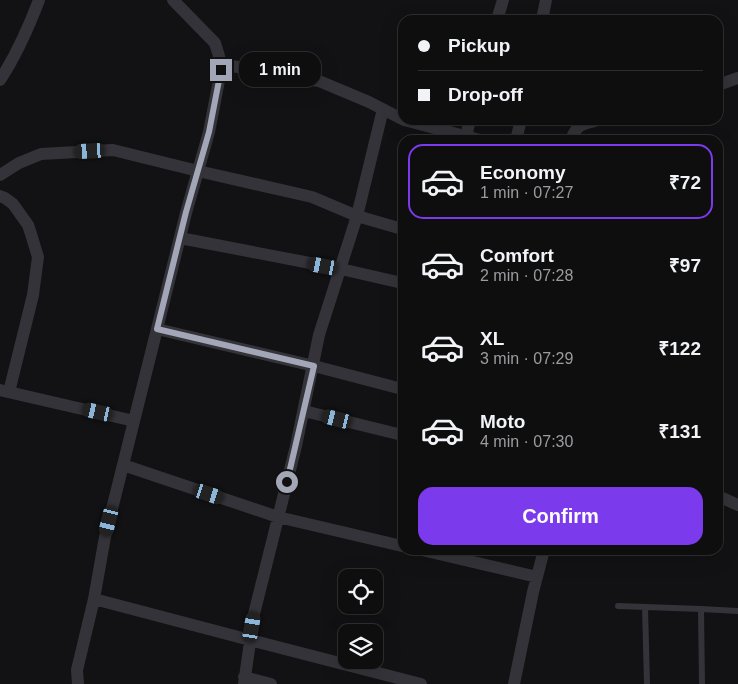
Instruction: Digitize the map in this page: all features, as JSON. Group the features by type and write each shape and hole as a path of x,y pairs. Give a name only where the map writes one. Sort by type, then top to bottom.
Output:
{"street":[{"path":"0,80 27,32 39,0"},
{"path":"78,684 77,670 94,599 105,537 180,238 209,132 221,70 220,56 215,43 185,5 173,0"},
{"path":"498,15 503,0"},
{"path":"543,15 546,0"},
{"path":"220,64 320,81 398,117"},
{"path":"723,83 738,78"},
{"path":"271,684 244,681 254,614 304,411 320,336 357,216 383,109"},
{"path":"423,125 462,135"},
{"path":"0,176 19,163 41,154 106,150 312,197 357,216 398,229"},
{"path":"0,196 13,204 28,225 38,257 34,295 5,391 134,421"},
{"path":"180,238 398,282"},
{"path":"157,329 398,388"},
{"path":"304,411 398,434"},
{"path":"123,465 278,517 398,545"},
{"path":"723,498 738,505"},
{"path":"443,555 537,577"},
{"path":"514,684 543,555"},
{"path":"94,599 421,684"}],"lane":[{"path":"618,606 738,611"},
{"path":"645,607 647,684"},
{"path":"700,608 702,684"}],"route":[{"path":"221,70 209,132 186,212 157,329 314,366 287,482"}]}
